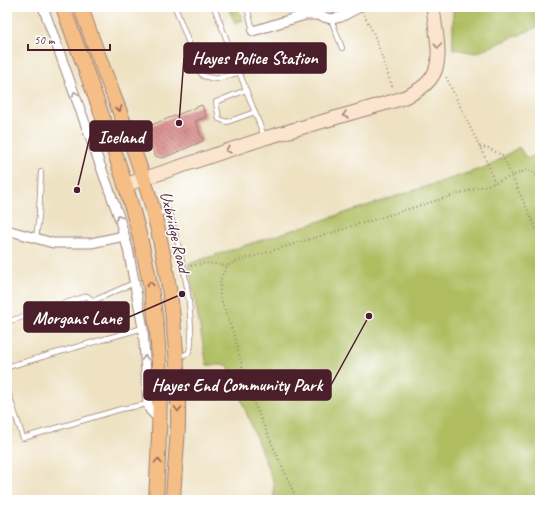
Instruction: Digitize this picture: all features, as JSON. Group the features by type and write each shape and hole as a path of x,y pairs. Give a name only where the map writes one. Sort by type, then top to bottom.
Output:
{"main road":[{"name":"Uxbridge Road","path":"63,7 125,185 142,246 154,309 159,358 160,420 156,500"},
{"name":"Uxbridge Road","path":"81,7 144,180 154,214 168,288 176,356 178,426 173,500"}],"street":[{"path":"43,7 108,183 124,236 143,328 148,404 150,410 160,420"},
{"path":"125,185 144,180 265,138 397,100 417,91 427,83 435,73 439,63 433,7"},
{"path":"253,31 305,15 316,15 331,18 341,17 362,10"},
{"path":"7,230 53,243 91,243 124,236"}],"lane":[{"path":"175,7 200,72 203,76 216,79 240,72"},
{"path":"214,7 265,138"},
{"path":"247,7 253,31"},
{"path":"331,18 342,48"},
{"path":"246,90 216,102 219,119 227,122 255,112"},
{"path":"36,238 39,216 41,172"},
{"path":"154,214 169,211 185,270 190,313 190,350 184,355 176,356"},
{"path":"7,322 87,296 92,301 134,283"},
{"path":"7,368 143,328"},
{"path":"7,388 23,438 121,409 148,404"}],"path":[{"path":"362,10 374,34 397,100"},
{"path":"439,63 489,166 494,183"},
{"path":"480,147 488,148 502,155 540,237"},
{"path":"185,270 189,267 202,263 212,262 226,266 494,183 527,170 532,171 540,179"},
{"path":"226,266 220,280 220,297 236,338 248,390 297,500"}],"green space":[{"path":"228,7 237,7 243,20 235,23"},
{"path":"453,7 540,7 540,26 476,53 453,49"},
{"path":"519,147 527,159 540,152 540,500 274,500 274,484 228,365 207,365 188,264 489,166"}],"building":[{"path":"202,105 206,117 195,121 203,141 163,158 155,156 144,128"}],"place":[{"name":"Hayes Police Station","path":"179,123"},
{"name":"Iceland","path":"77,190"},
{"name":"Morgans Lane","path":"182,294"},
{"name":"Hayes End Community Park","path":"369,316"}]}
